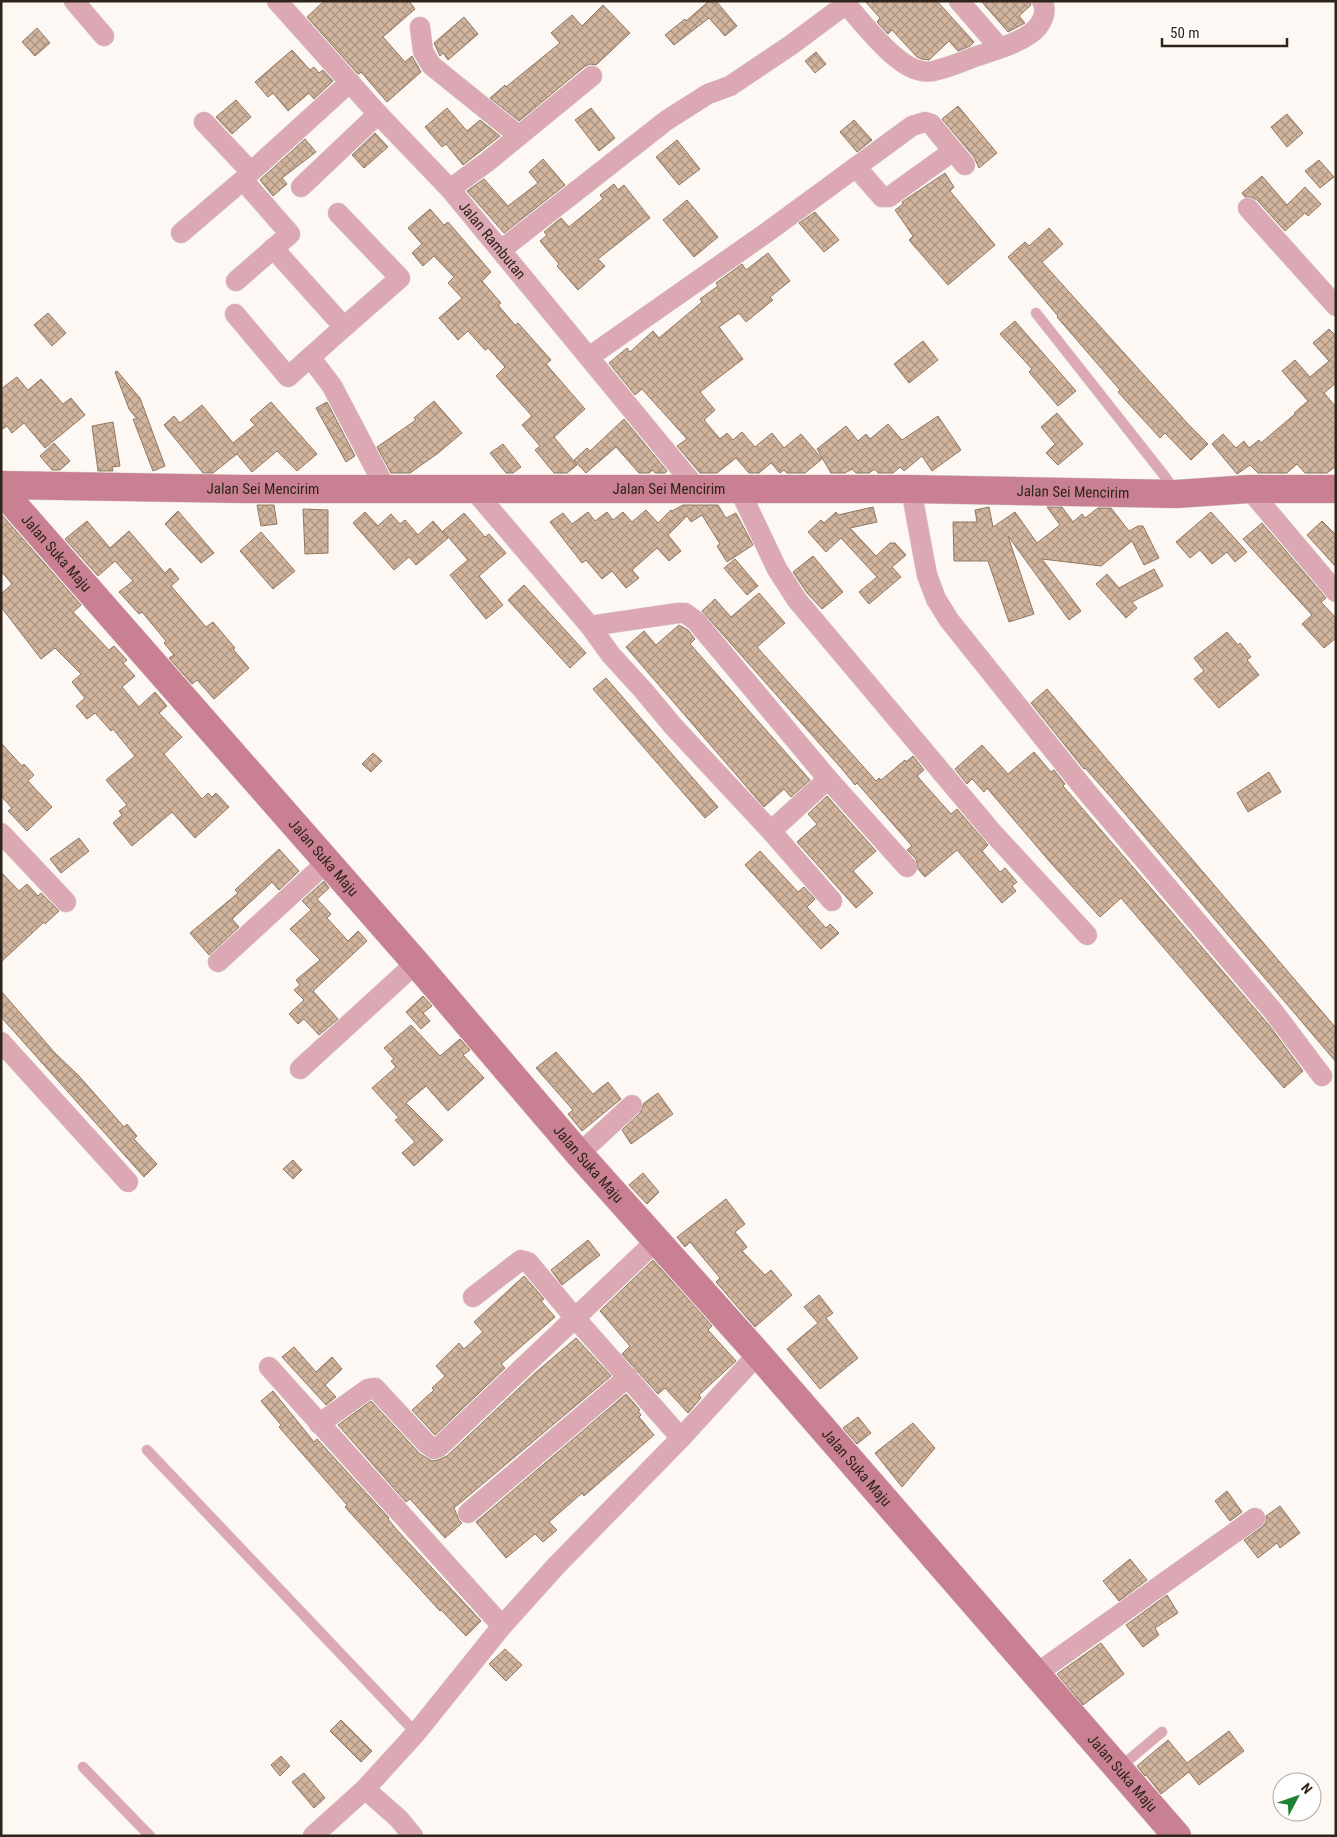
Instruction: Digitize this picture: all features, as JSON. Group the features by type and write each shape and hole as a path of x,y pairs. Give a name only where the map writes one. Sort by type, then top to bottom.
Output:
{"street":[{"path":"74,1 104,36"},
{"name":"Jalan Rambutan","path":"278,1 378,114 450,189 698,490"},
{"path":"959,1 1000,48"},
{"path":"501,250 667,120 708,94 730,86 791,45 838,9 872,34 904,65 920,71 936,71 1000,48 1030,34 1040,25 1044,18 1045,5 1042,1"},
{"path":"420,27 423,51 431,65 519,136"},
{"path":"450,189 487,162 592,76"},
{"path":"204,122 251,172 350,82"},
{"path":"301,187 378,114"},
{"path":"589,357 766,233 856,167 918,123 931,124 959,158 889,197 882,197 856,167"},
{"path":"181,233 243,180 290,234 236,281"},
{"path":"1248,208 1336,306"},
{"path":"235,314 288,376 400,278 338,213"},
{"path":"274,248 344,327"},
{"path":"310,357 332,386 386,489"},
{"name":"Jalan Sei Mencirim","path":"1,485 386,489 911,489 1176,494 1249,489 1336,489"},
{"path":"474,489 672,726 771,831 832,901"},
{"path":"739,489 777,569 797,600 992,832 1088,935"},
{"path":"911,489 927,575 936,599 949,620 1086,791 1273,1011 1322,1076"},
{"path":"1249,489 1336,592"},
{"name":"Jalan Suka Maju","path":"1,490 416,963 579,1154 758,1354 1177,1836"},
{"path":"590,626 686,613 696,621 828,779 907,867"},
{"path":"771,831 828,779"},
{"path":"1,833 66,902"},
{"path":"218,962 328,862"},
{"path":"300,1068 416,963"},
{"path":"1,1042 128,1182"},
{"path":"579,1154 632,1105"},
{"path":"319,1424 368,1389 375,1388 427,1444 434,1449 440,1447 656,1241"},
{"path":"474,1297 521,1260 528,1262 681,1438"},
{"path":"313,1836 365,1789 416,1733 502,1626 556,1566 681,1438 758,1354"},
{"path":"269,1367 502,1626"},
{"path":"468,1513 628,1377"},
{"path":"1036,1674 1254,1518"},
{"path":"365,1789 398,1819 413,1836"}],"lane":[{"path":"1036,313 1157,466 1176,494"},
{"path":"147,1450 416,1733"},
{"path":"1119,1769 1162,1732"},
{"path":"83,1767 150,1836"}],"building":[{"path":"324,1 409,1 415,9 383,37 405,62 412,56 421,72 387,102 361,72 357,73 307,17"},
{"path":"709,1 716,1 737,26 725,36 709,18 674,45 665,35 685,19 686,21"},
{"path":"865,1 937,1 974,42 970,46 958,51 949,41 929,60 922,59 917,57 892,30 888,34 877,22 880,18"},
{"path":"981,1 1030,1 1031,5 1019,16 1025,23 1008,32"},
{"path":"603,5 630,33 596,65 590,64 584,67 519,121 490,98 560,43 551,33 572,15 582,26"},
{"path":"464,17 478,34 448,60 443,53 440,56 434,43"},
{"path":"37,28 50,43 35,56 22,42"},
{"path":"292,50 310,70 314,67 319,73 323,70 333,81 314,99 309,93 288,111 273,93 268,97 255,82"},
{"path":"816,52 826,64 815,73 805,61"},
{"path":"236,100 251,117 232,134 216,117"},
{"path":"958,106 997,153 979,168 974,157 942,119"},
{"path":"447,108 467,131 480,120 500,136 463,165 446,144 442,147 425,127"},
{"path":"591,108 615,138 599,151 575,120"},
{"path":"1287,114 1303,133 1287,147 1271,127"},
{"path":"854,120 872,140 857,152 840,132"},
{"path":"375,133 388,147 364,168 352,155"},
{"path":"305,139 316,152 282,178 287,184 273,196 260,180"},
{"path":"677,140 700,169 679,185 656,157"},
{"path":"543,159 565,185 504,233 467,191 484,179 508,206 538,183 529,172"},
{"path":"1319,160 1334,177 1320,188 1305,171"},
{"path":"945,173 954,187 950,191 995,245 948,285 909,240 913,236 895,210 903,204 902,202"},
{"path":"1262,176 1287,205 1305,187 1321,204 1308,216 1305,213 1285,231 1257,200 1245,197 1242,193"},
{"path":"614,184 618,190 624,185 650,218 598,259 605,266 578,290 557,266 559,264 540,241 547,235 544,232 561,218 569,227 603,199 600,195"},
{"path":"687,200 718,237 694,257 663,220"},
{"path":"430,209 444,225 448,222 491,272 482,281 501,303 498,305 515,325 518,323 551,360 546,364 585,409 554,437 577,465 567,473 554,473 535,450 540,446 522,425 532,416 496,376 505,367 488,348 485,350 468,331 458,340 439,318 462,298 448,283 454,277 434,256 423,266 412,253 422,244 408,228"},
{"path":"815,212 839,240 824,252 799,223"},
{"path":"1049,228 1063,244 1042,262 1208,444 1191,460 1165,433 1160,438 1118,392 1120,390 1008,257 1025,242 1029,246"},
{"path":"768,253 790,281 770,297 773,300 746,322 739,313 719,327 743,359 700,392 715,410 704,420 720,439 727,433 733,440 742,432 755,447 772,433 784,448 801,434 822,459 805,473 787,473 784,470 780,473 771,463 759,473 749,473 736,458 717,473 700,473 677,446 687,439 642,389 635,395 609,363 627,348 630,352 653,331 659,338 702,302 700,299 718,286 716,283 742,264 746,270"},
{"path":"48,313 66,333 52,346 34,325"},
{"path":"1015,321 1076,391 1058,406 1029,372 1032,369 1000,334"},
{"path":"1329,329 1336,336 1336,383 1324,393 1336,407 1336,466 1327,473 1305,473 1297,464 1287,473 1258,473 1250,465 1237,474 1212,444 1223,434 1236,448 1244,441 1249,448 1259,440 1261,443 1295,414 1308,401 1282,371 1295,360 1310,377 1329,361 1313,343"},
{"path":"923,341 938,360 909,383 894,364"},
{"path":"117,371 140,398 165,466 153,471 133,419 137,419 129,409 115,372"},
{"path":"17,377 28,390 41,379 63,404 71,398 85,415 45,448 24,423 12,433 7,426 1,430 1,389"},
{"path":"434,401 462,433 410,473 391,473 377,447 416,420 414,418"},
{"path":"271,402 317,454 297,471 277,451 252,472 237,454 213,473 203,473 164,425 174,416 180,423 202,405 233,443 255,425 250,420"},
{"path":"327,402 355,456 346,462 316,408"},
{"path":"1057,413 1083,444 1058,465 1046,453 1055,444 1041,427"},
{"path":"938,416 961,450 932,471 922,456 904,471 900,467 893,473 878,473 875,469 869,473 856,473 852,469 845,473 831,473 817,449 846,426 858,441 866,434 870,439 888,424 902,440"},
{"path":"624,419 667,471 665,473 655,473 653,470 649,473 639,473 616,447 586,473 574,460 587,448 590,451"},
{"path":"113,422 120,466 112,467 113,471 98,471 92,426"},
{"path":"54,443 70,461 60,470 52,470 40,456"},
{"path":"503,444 521,467 513,473 506,473 490,453"},
{"path":"257,505 274,505 277,524 261,526"},
{"path":"683,505 718,505 726,518 736,513 753,545 727,562 717,546 720,544 702,515 691,522 687,516 668,535 681,551 669,561 657,548 632,570 639,578 626,588 612,571 602,579 586,560 582,563 550,522 563,513 572,524 588,512 595,521 607,512 613,520 623,512 632,522 646,510 658,523 671,510"},
{"path":"873,507 877,522 850,528 876,556 890,543 895,543 906,555 892,567 901,577 869,604 859,592 877,577 841,538 826,552 808,532 821,520 824,523 836,512 838,515"},
{"path":"989,507 993,527 1015,512 1037,543 1060,525 1047,507 1062,507 1073,522 1082,514 1085,518 1098,508 1111,508 1129,531 1138,526 1143,526 1159,558 1144,565 1132,541 1101,566 1042,559 1081,611 1069,620 1008,536 1034,614 1009,622 988,561 954,561 953,522 977,522 975,510"},
{"path":"303,509 328,510 328,553 305,554"},
{"path":"178,511 214,553 201,563 165,524"},
{"path":"365,512 378,526 391,514 400,524 405,520 418,535 433,521 448,538 416,565 409,557 394,570 353,523"},
{"path":"1211,512 1247,552 1235,562 1227,552 1212,564 1200,550 1190,558 1176,542"},
{"path":"464,513 485,537 489,534 506,553 479,576 503,605 486,619 450,575 468,560 443,531"},
{"path":"1,514 81,605 73,612 109,650 114,646 127,660 123,663 135,676 122,687 139,707 155,692 167,706 159,713 182,737 164,754 202,799 208,793 212,797 216,793 229,807 195,838 172,812 132,846 113,823 122,815 119,811 127,805 106,780 135,756 113,729 111,731 95,713 87,719 76,706 85,698 72,682 81,674 55,648 41,659 1,607 1,594 12,584 1,571"},
{"path":"87,521 110,548 129,531 165,573 170,568 179,579 171,586 206,627 213,622 249,668 214,699 197,680 192,684 169,658 174,655 164,643 166,641 142,612 139,614 119,592 133,581 115,561 98,576 65,539"},
{"path":"1322,521 1336,535 1336,567 1307,535"},
{"path":"1262,523 1326,598 1321,602 1336,618 1336,638 1324,648 1302,624 1312,615 1243,539"},
{"path":"261,532 295,571 273,589 240,551"},
{"path":"813,556 843,592 822,609 807,593 793,572"},
{"path":"735,559 758,586 747,595 724,568"},
{"path":"1154,569 1163,586 1132,602 1137,608 1126,618 1096,584 1107,574 1119,588"},
{"path":"524,585 586,653 570,668 508,600"},
{"path":"759,593 785,623 757,647 876,781 879,778 881,780 905,760 906,762 913,756 924,770 917,776 951,814 957,809 988,845 982,851 1000,872 1005,868 1017,882 1012,886 1016,891 1002,903 957,850 925,877 918,869 916,859 907,850 912,846 857,783 855,785 702,611 715,599 731,617"},
{"path":"679,625 688,630 695,639 690,644 810,780 791,797 784,789 764,807 626,647 644,631 656,645"},
{"path":"1227,632 1238,645 1240,643 1251,657 1247,660 1259,675 1219,708 1194,679 1204,671 1194,658"},
{"path":"606,678 718,807 705,818 593,689"},
{"path":"1047,689 1336,1028 1336,1062 1110,796 1084,769 1031,703"},
{"path":"1,743 22,766 24,764 34,775 28,781 52,807 27,831 8,811 12,808 1,796"},
{"path":"982,745 1008,774 1034,752 1051,772 1054,770 1065,784 1063,786 1269,1025 1303,1071 1284,1088 1121,898 1100,917 987,788 984,792 972,779 967,784 955,769"},
{"path":"373,753 382,761 371,772 362,764"},
{"path":"1269,772 1281,792 1248,812 1237,793"},
{"path":"827,796 876,851 853,871 873,893 856,908 797,842 817,824 808,814"},
{"path":"79,838 89,851 61,873 50,859"},
{"path":"279,849 299,871 279,890 272,882 232,919 239,927 209,955 190,933 238,893 235,890"},
{"path":"760,851 798,892 804,887 815,899 807,907 826,928 830,924 839,933 821,949 745,865"},
{"path":"1,872 19,891 27,884 38,896 41,893 59,911 45,924 44,922 1,962"},
{"path":"324,881 329,888 317,899 331,914 327,918 348,941 358,931 367,941 313,991 338,1019 319,1035 304,1019 298,1024 289,1014 304,1000 294,990 300,985 296,980 320,960 290,929 311,910 302,901"},
{"path":"1,991 55,1053 79,1076 124,1127 127,1124 137,1136 134,1139 157,1164 144,1177 1,1017"},
{"path":"423,996 432,1006 423,1013 430,1021 421,1029 406,1012"},
{"path":"411,1025 440,1056 460,1039 470,1050 463,1055 484,1078 448,1111 426,1086 406,1103 443,1140 414,1166 402,1153 415,1142 395,1120 399,1118 372,1088 396,1067 391,1061 394,1059 384,1048"},
{"path":"556,1052 593,1094 608,1082 621,1099 582,1131 568,1114 573,1110 536,1068"},
{"path":"658,1093 673,1114 631,1144 622,1130 640,1113 644,1103"},
{"path":"293,1160 302,1170 293,1179 283,1169"},
{"path":"643,1173 659,1192 647,1204 629,1185"},
{"path":"726,1199 745,1224 735,1232 747,1247 742,1251 765,1275 771,1270 792,1295 755,1327 716,1282 720,1278 690,1242 685,1247 677,1237"},
{"path":"588,1240 600,1255 562,1285 551,1270"},
{"path":"653,1260 712,1326 708,1330 736,1361 699,1395 701,1398 688,1413 665,1388 658,1394 622,1354 630,1346 600,1311"},
{"path":"524,1276 544,1299 541,1301 555,1317 501,1364 505,1368 435,1435 412,1410 434,1390 432,1388 445,1376 436,1366 459,1343 464,1349 483,1332 474,1322"},
{"path":"819,1295 833,1313 826,1318 858,1358 820,1389 787,1349 818,1323 804,1307"},
{"path":"576,1338 611,1376 454,1508 462,1523 445,1538 410,1499 406,1502 338,1425 371,1401 420,1454 432,1461 438,1460 447,1456 535,1373"},
{"path":"294,1347 316,1372 332,1357 342,1369 325,1385 336,1397 326,1405 282,1357"},
{"path":"273,1391 314,1442 317,1439 481,1621 466,1636 440,1611 345,1507 347,1505 279,1427 281,1425 261,1401"},
{"path":"626,1394 640,1410 638,1411 641,1415 639,1417 654,1435 584,1496 582,1493 549,1522 557,1530 543,1542 535,1534 506,1558 476,1522"},
{"path":"858,1417 871,1433 857,1444 843,1428"},
{"path":"913,1423 935,1448 902,1487 875,1453"},
{"path":"1227,1491 1242,1512 1230,1521 1215,1501"},
{"path":"1280,1506 1300,1533 1280,1548 1277,1543 1258,1558 1244,1540 1262,1527 1266,1522 1266,1516"},
{"path":"1130,1559 1147,1580 1119,1601 1103,1581"},
{"path":"1167,1595 1178,1613 1155,1628 1159,1635 1143,1647 1126,1625"},
{"path":"1101,1643 1124,1674 1083,1705 1057,1674"},
{"path":"505,1649 522,1665 506,1681 489,1664"},
{"path":"341,1720 372,1751 361,1762 330,1731"},
{"path":"1229,1731 1244,1751 1199,1785 1189,1772 1161,1794 1137,1766 1168,1740 1187,1763"},
{"path":"281,1756 290,1766 280,1776 271,1765"},
{"path":"304,1773 325,1798 314,1808 292,1782"}]}
